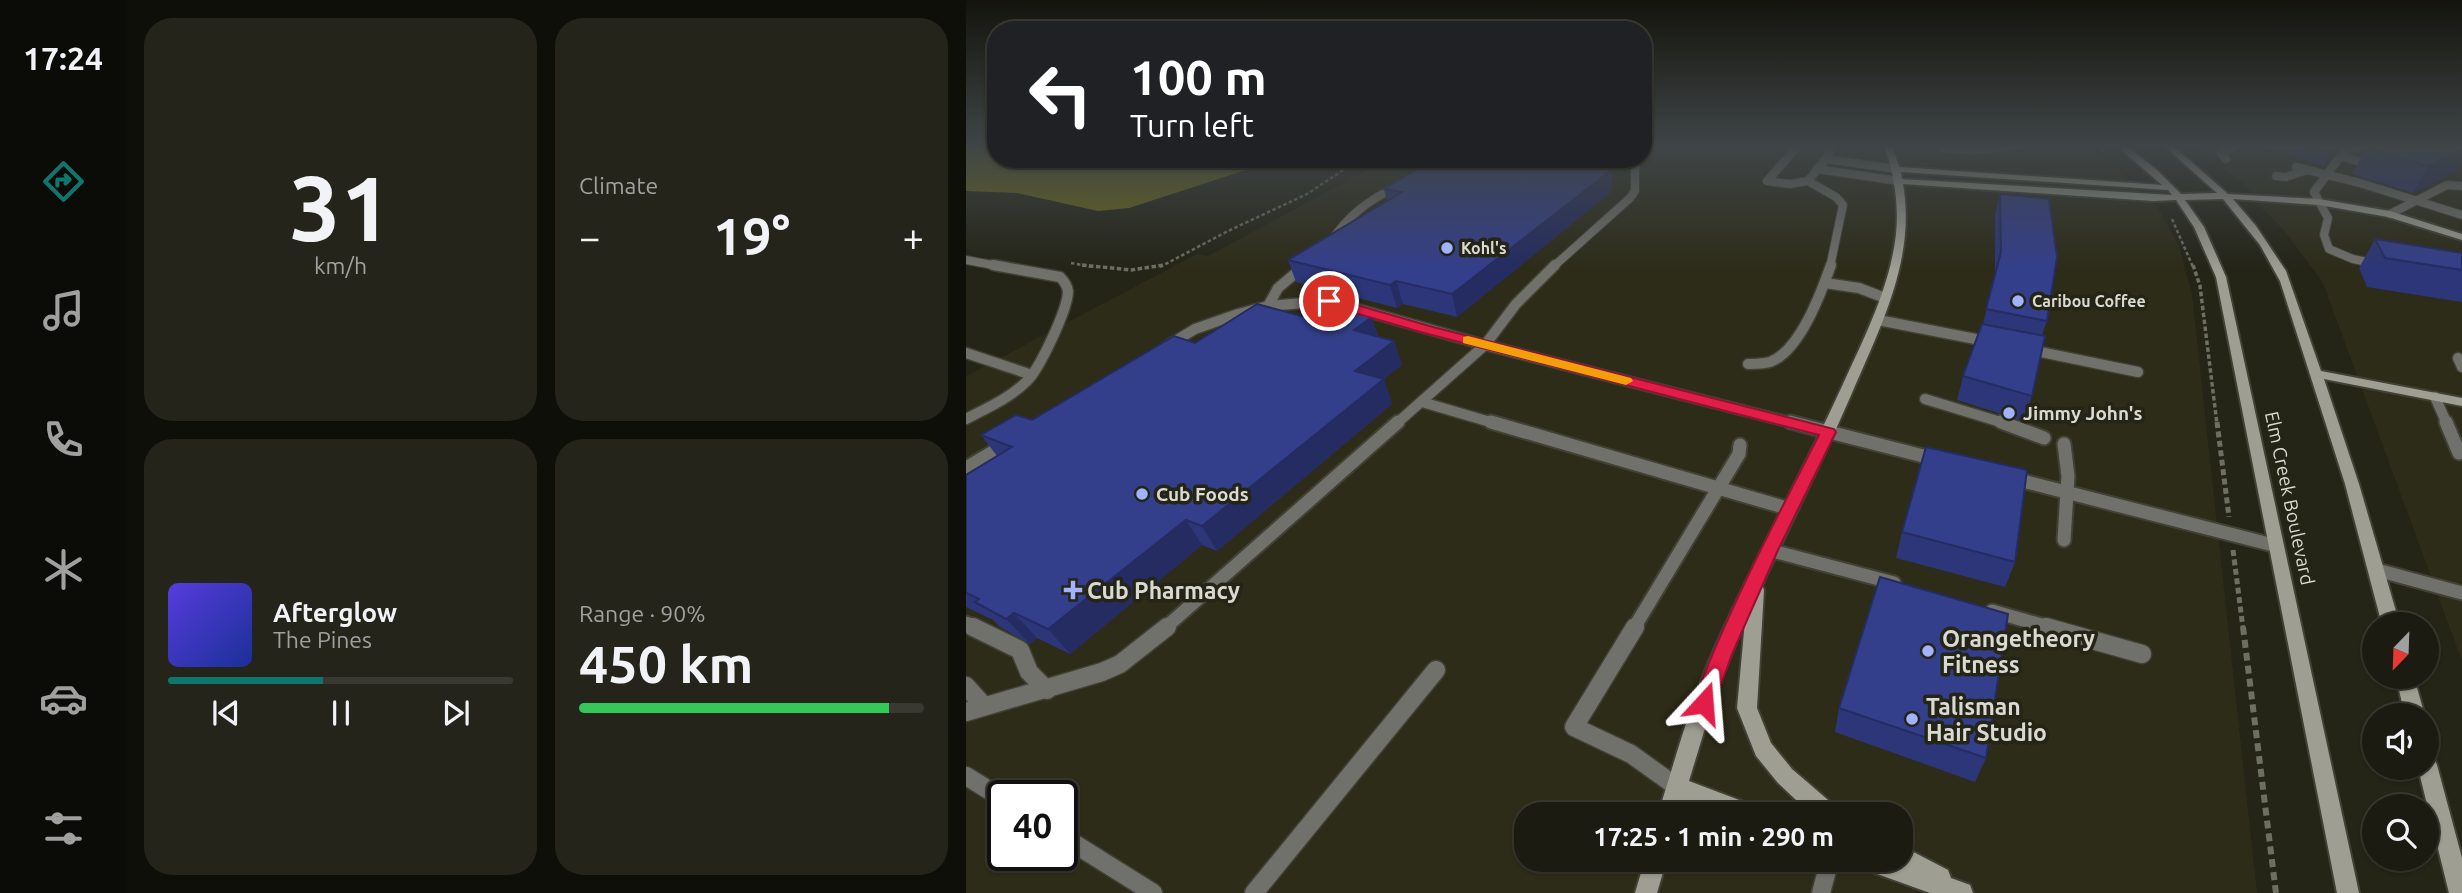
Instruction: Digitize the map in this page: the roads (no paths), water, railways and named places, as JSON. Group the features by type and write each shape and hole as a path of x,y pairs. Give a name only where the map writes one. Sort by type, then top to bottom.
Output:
{"street":[{"path":"1673,802 1722,654 1769,550 1829,432 1878,320 1893,275 1900,233 1898,187"},
{"path":"2027,187 2153,198 2173,192"},
{"path":"2087,187 2319,202 2390,214 2462,237"},
{"name":"Elm Creek Boulevard","path":"2167,187 2198,226 2221,277 2348,893"},
{"path":"2216,187 2247,220 2276,263 2287,285 2334,420 2388,612"},
{"path":"2317,374 2462,402"},
{"path":"1756,582 1748,708 1763,749 1785,776 1814,802"},
{"path":"2431,780 2460,893"},
{"path":"1677,787 1716,802"},
{"path":"1913,864 1964,893"},
{"path":"1646,893 1652,872"},
{"path":"1903,872 1964,893"}],"lane":[{"path":"1324,253 1345,218 1395,187"},
{"path":"966,712 1102,673 1137,652 1485,345 1497,326 1537,280 1630,198 1635,187"},
{"path":"1748,364 1775,360 1793,340 1825,283 1840,236 1843,205 1838,197 1815,187"},
{"path":"2316,187 2314,189 2328,218 2324,235 2329,249 2353,259 2386,265"},
{"path":"2371,187 2460,214"},
{"path":"2390,214 2436,188"},
{"path":"966,260 1060,277 1066,284 1068,293 1046,350 1032,375 1007,397 966,419"},
{"path":"1268,306 1270,297 1282,283 1314,260"},
{"path":"1825,283 1859,288 1885,298"},
{"path":"1158,351 1205,325 1268,306 1329,301 1485,345 1946,461"},
{"path":"1878,320 2001,344"},
{"path":"2014,346 2138,372"},
{"path":"966,353 1032,375"},
{"path":"2435,397 2459,453"},
{"path":"1925,399 1945,407 2018,425 2044,438"},
{"path":"1422,402 1790,509"},
{"path":"966,468 1023,434"},
{"path":"2064,444 2067,492 2064,540"},
{"path":"1677,787 1631,754 1574,727 1739,454 1740,445"},
{"path":"2000,475 2277,546"},
{"path":"1769,550 1911,588"},
{"path":"2377,569 2462,593"},
{"path":"1977,607 2142,654"},
{"path":"966,624 1020,650 1029,672 1046,690"},
{"path":"1254,893 1436,670"},
{"path":"966,686 985,706"},
{"path":"966,776 987,789"},
{"path":"1078,846 1153,893"},
{"path":"1821,893 1826,872"}],"place":[{"name":"Kohl's","path":"1447,248"},
{"name":"Caribou Coffee","path":"2018,301"},
{"name":"Jimmy John's","path":"2009,413"},
{"name":"Cub Foods","path":"1142,494"},
{"name":"Cub Pharmacy","path":"1073,590"},
{"name":"Orangetheory Fitness","path":"1928,651"},
{"name":"Talisman Hair Studio","path":"1912,719"}]}
